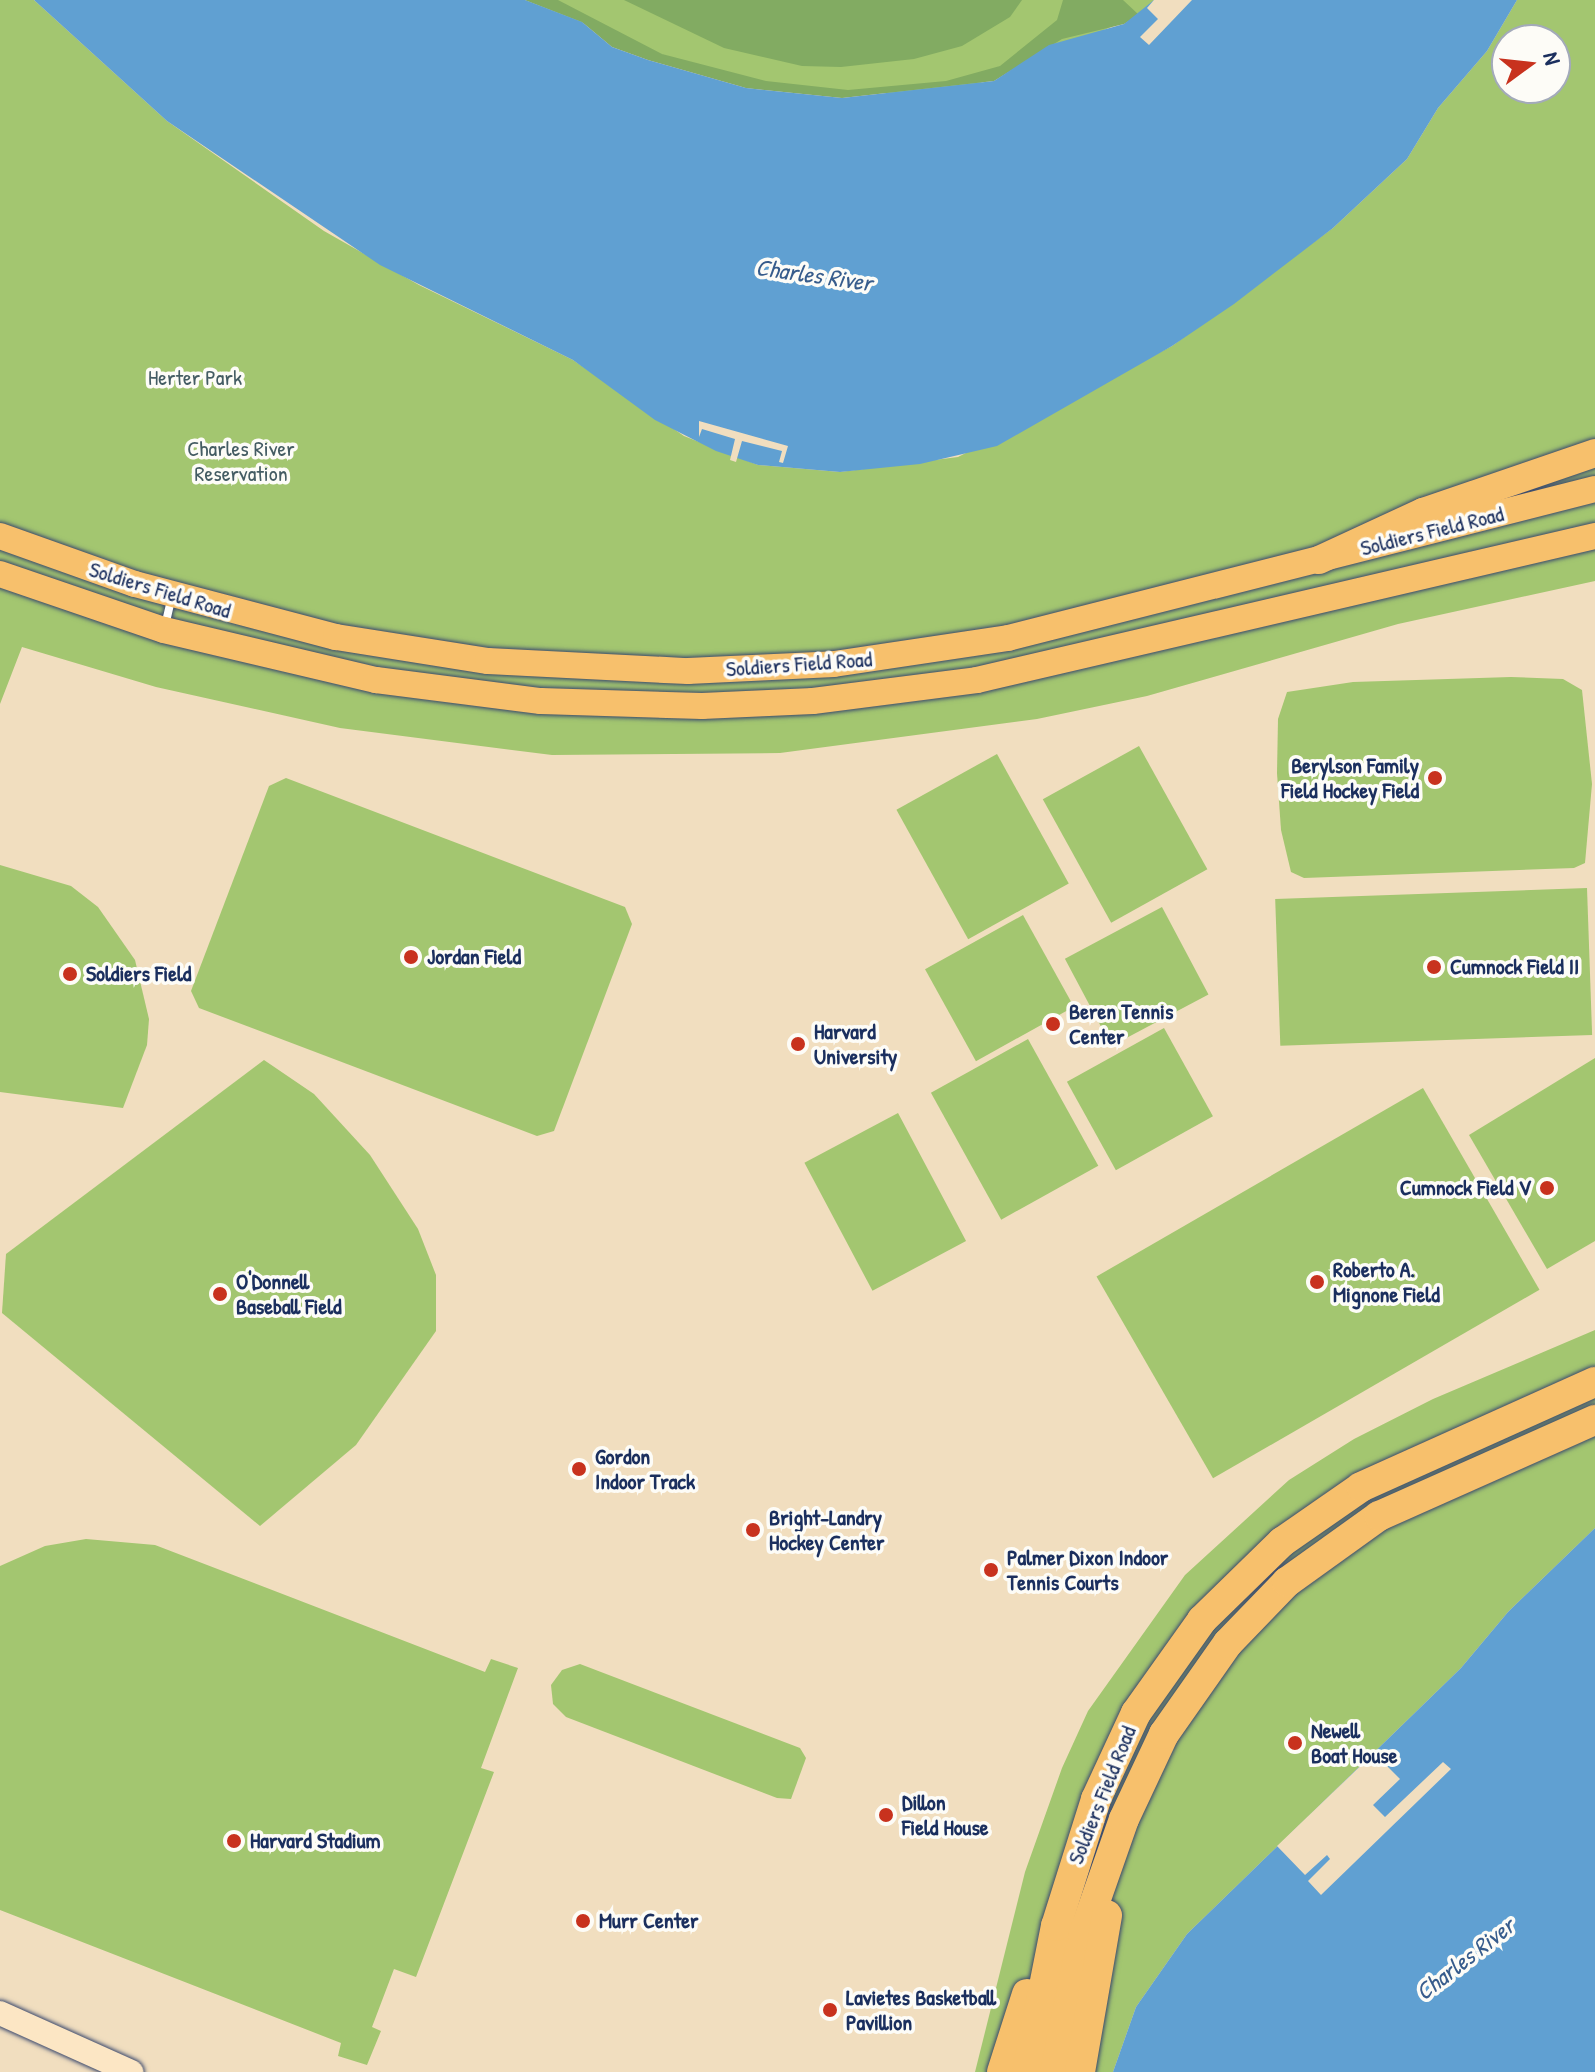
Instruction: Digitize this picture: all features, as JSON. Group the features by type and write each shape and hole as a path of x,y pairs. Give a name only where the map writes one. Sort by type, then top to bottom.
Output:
{"highway":[{"path":"1319,560 1423,512 1595,453"},
{"path":"1549,1402 1595,1382"},
{"name":"Soldiers Field Road","path":"1027,2072 1056,1926 1083,1836 1119,1746 1166,1666 1221,1598 1282,1542 1361,1487 1549,1402"},
{"name":"Soldiers Field Road","path":"1055,2072 1083,1936 1120,1830 1182,1704 1228,1643 1287,1582 1395,1507 1595,1420"},
{"path":"1080,2072 1120,1830"},
{"path":"1002,2072 1013,2030 1056,1926"}],"main road":[{"name":"Soldiers Field Road","path":"0,536 172,595 336,637 429,653 551,666 688,671 834,664 977,643 1595,489"},
{"name":"Soldiers Field Road","path":"0,574 164,630 321,670 490,696 648,706 813,701 1036,669 1595,536"},
{"name":"Soldiers Field Road","path":"1549,1402 1595,1374"},
{"path":"0,2013 131,2072"}],"lane":[{"path":"164,630 172,595"}],"green space":[{"name":"Herter Park","path":"0,0 34,0 167,121 324,231 419,285 573,360 684,436 758,465 840,472 958,457 1172,346 1333,228 1407,159 1438,108 1491,44 1491,104 1571,104 1571,24 1503,24 1517,0 1595,0 1595,581 1398,624 1147,696 1037,719 780,753 552,755 340,728 156,687 22,647 0,704"},
{"path":"525,0 1154,0 1139,15 971,87 909,94 746,88"},
{"path":"525,0 558,0 662,54 766,81 848,90 946,81 1000,66 1057,20 1063,0 1123,0 1139,15 1124,24 1062,39 994,81 842,98 746,88 648,60 612,47 582,22"},
{"path":"624,0 1022,0 1010,17 962,46 914,59 841,67 802,66 724,48"},
{"name":"Berylson Family Field Hockey Field","path":"1511,677 1563,679 1582,690 1592,784 1585,863 1574,868 1304,878 1291,872 1281,830 1277,773 1278,719 1287,692 1353,682"},
{"path":"1139,746 1207,869 1111,923 1043,799"},
{"path":"997,754 1069,883 968,939 896,810"},
{"name":"Jordan Field","path":"286,778 625,907 632,924 554,1131 537,1136 199,1008 191,991 269,786"},
{"name":"Soldiers Field","path":"0,865 71,886 98,907 135,960 149,1019 147,1045 123,1108 0,1092"},
{"name":"Cumnock Field II","path":"1587,888 1592,1035 1280,1046 1275,899"},
{"path":"1162,907 1208,994 1111,1046 1065,959"},
{"path":"1023,915 1074,1007 976,1061 925,969"},
{"path":"1164,1028 1213,1116 1116,1170 1067,1082"},
{"path":"1028,1039 1098,1166 1001,1220 931,1093"},
{"name":"Cumnock Field V","path":"1595,1058 1595,1241 1547,1269 1469,1135"},
{"name":"O'Donnell Baseball Field","path":"264,1060 314,1094 370,1155 418,1229 436,1275 436,1331 356,1445 260,1526 2,1313 6,1254"},
{"name":"Roberto A. Mignone Field","path":"1423,1088 1540,1290 1213,1478 1097,1276"},
{"path":"898,1113 966,1241 872,1291 804,1163"},
{"path":"1595,1330 1595,1528 1508,1612 1461,1668 1187,1934 1136,2007 1113,2072 975,2072 1025,1872 1062,1768 1088,1711 1185,1575 1289,1480 1354,1439 1433,1399"},
{"name":"Harvard Stadium","path":"86,1539 155,1545 485,1672 491,1659 518,1668 481,1768 494,1772 416,1977 394,1969 372,2027 381,2031 367,2065 338,2056 341,2043 0,1910 0,1566 45,1546"},
{"path":"580,1664 800,1748 806,1758 791,1799 777,1798 566,1717 553,1704 551,1685 562,1670"}],"water":[{"name":"Charles River","path":"34,0 525,0 582,22 612,47 648,60 746,88 842,98 994,81 1049,45 1124,24 1154,0 1517,0 1503,24 1491,24 1491,44 1487,51 1438,108 1407,159 1333,228 1234,304 1172,346 997,446 920,464 840,472 758,465 716,451 655,420 573,360 380,265 167,121"},
{"name":"Charles River","path":"1595,1528 1595,2072 1113,2072 1136,2007 1187,1934 1461,1668 1508,1612"}],"pier":[{"path":"1154,0 1192,0 1149,45 1140,37 1158,19 1147,8"},
{"path":"699,421 788,446 783,463 779,462 782,451 742,441 736,462 730,460 735,439 702,429 699,437"},
{"path":"1374,1753 1400,1779 1373,1805 1385,1817 1443,1762 1451,1769 1321,1895 1308,1881 1330,1859 1327,1855 1305,1875 1277,1846"}],"place":[{"name":"Berylson Family Field Hockey Field","path":"1435,778"},
{"name":"Jordan Field","path":"411,957"},
{"name":"Cumnock Field II","path":"1434,967"},
{"name":"Soldiers Field","path":"70,974"},
{"name":"Beren Tennis Center","path":"1053,1024"},
{"name":"Harvard University","path":"798,1044"},
{"name":"Cumnock Field V","path":"1547,1188"},
{"name":"Roberto A. Mignone Field","path":"1317,1282"},
{"name":"O'Donnell Baseball Field","path":"220,1294"},
{"name":"Gordon Indoor Track","path":"579,1469"},
{"name":"Bright-Landry Hockey Center","path":"753,1530"},
{"name":"Palmer Dixon Indoor Tennis Courts","path":"991,1570"},
{"name":"Newell Boat House","path":"1295,1743"},
{"name":"Dillon Field House","path":"886,1815"},
{"name":"Harvard Stadium","path":"234,1841"},
{"name":"Murr Center","path":"583,1921"},
{"name":"Lavietes Basketball Pavillion","path":"830,2010"}],"park label":[{"name":"Charles River Reservation","path":"241,460"}]}
